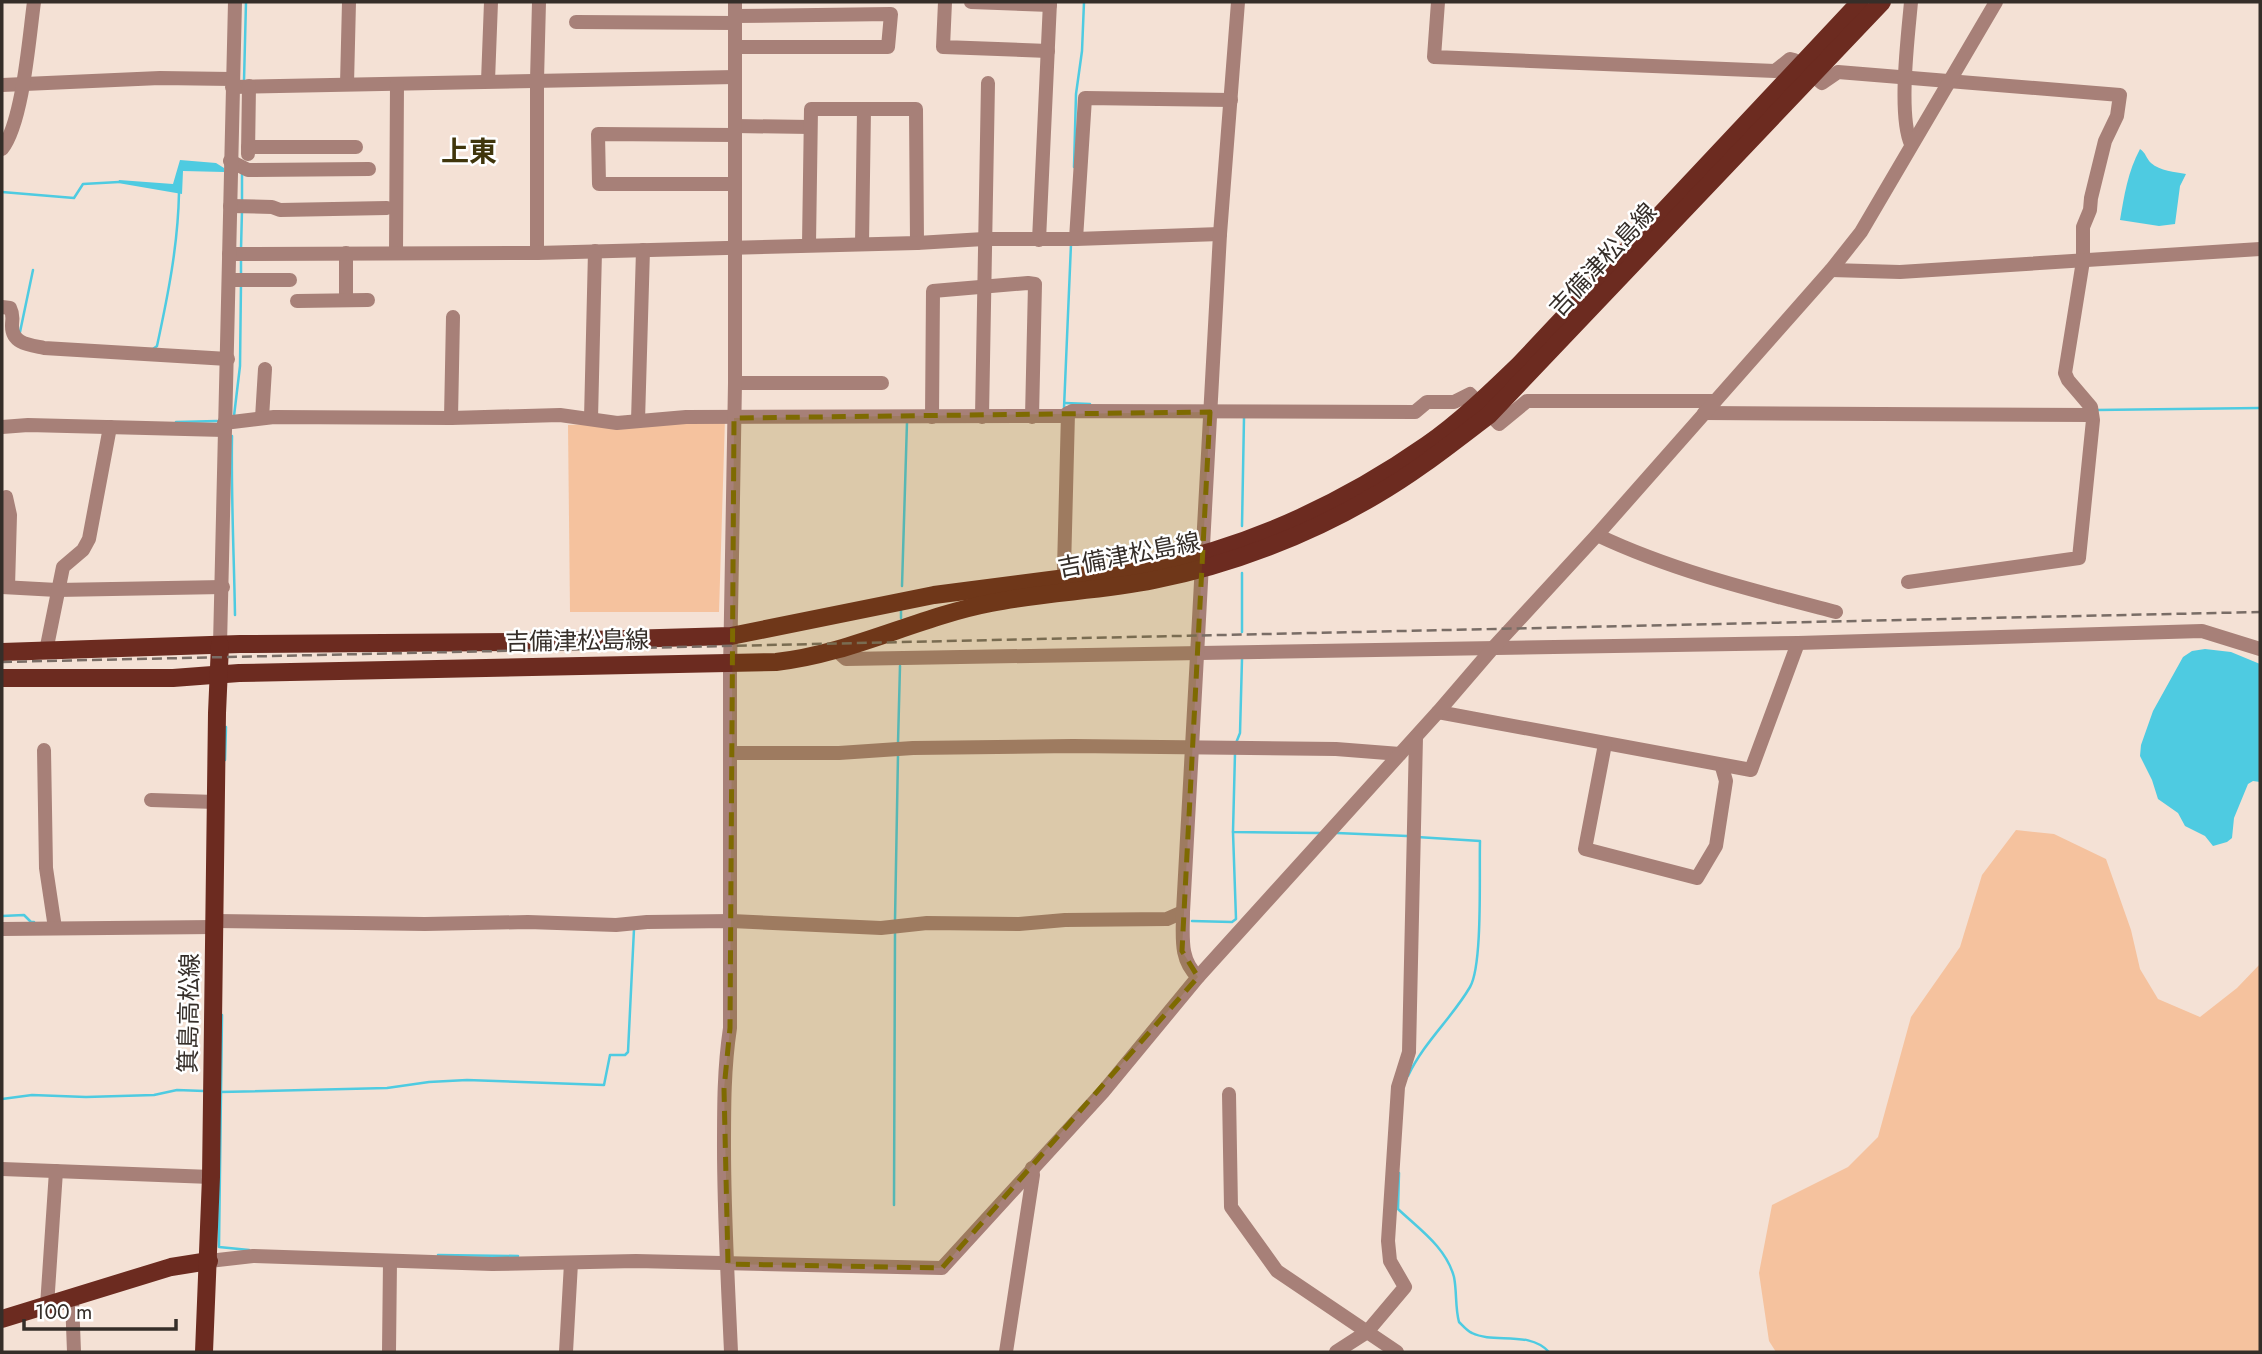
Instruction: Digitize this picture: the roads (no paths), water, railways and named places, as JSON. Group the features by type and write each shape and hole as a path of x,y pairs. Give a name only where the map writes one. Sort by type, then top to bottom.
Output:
{"main road":[{"name":"吉備津松島線","path":"1806,70 1860,2"},
{"name":"吉備津松島線","path":"219,675 789,660 836,650 942,615 991,603 1152,581 1203,561 1323,508 1373,480 1484,409 1519,365 1806,70 1882,2"},
{"name":"吉備津松島線","path":"220,645 518,642 732,636 934,595 1203,561"},
{"path":"2,652 220,645"},
{"name":"箕島高松線","path":"204,1352 219,922 216,802 220,645"},
{"path":"2,678 173,678 219,675"},
{"path":"2,1319 171,1267 209,1261"}],"street":[{"path":"2,149 23,85 34,2"},
{"path":"220,645 224,426 237,280 241,166 235,2"},
{"path":"347,84 349,2"},
{"path":"488,81 491,2"},
{"path":"537,253 539,2"},
{"path":"945,2 943,47 1048,51"},
{"path":"971,2 1050,4 1039,240"},
{"path":"1198,977 1188,968 1182,951 1183,912 1220,234 1238,2"},
{"path":"1438,2 1434,57 1775,71 1790,59 1822,83 1838,72 1950,79 2120,95 2117,116 2105,141 2101,167 2083,227 2083,261 2066,373 2068,380 2091,411 2093,420 2079,558 1908,582"},
{"path":"1911,2 1906,78 1906,133 1911,144"},
{"path":"209,1261 253,1256 492,1264 636,1261 942,1268 1103,1092 1198,977 1597,536 1831,270 1861,232 1996,2"},
{"path":"576,22 735,13 891,14 888,47 735,47"},
{"path":"731,1352 724,1193 724,1089 730,1028 730,662 736,246 735,13"},
{"path":"2,85 160,78 240,85 735,78"},
{"path":"982,414 988,83"},
{"path":"396,253 397,84"},
{"path":"240,85 248,147 241,166"},
{"path":"1072,239 1085,98 1231,100"},
{"path":"809,244 811,109 916,109 918,243"},
{"path":"862,244 864,109"},
{"path":"735,184 599,184 598,134 810,127"},
{"path":"248,147 356,147"},
{"path":"241,166 369,169"},
{"path":"238,206 272,206 280,210 387,208"},
{"path":"237,254 537,253 1220,234"},
{"path":"1831,270 1900,272 2260,248"},
{"path":"639,418 643,250"},
{"path":"591,416 596,251"},
{"path":"346,253 346,300"},
{"path":"237,280 290,280"},
{"path":"932,414 933,291 1009,283 1035,284 1032,413"},
{"path":"297,301 368,300"},
{"path":"2,307 10,309 14,316 12,329 15,338 21,343 44,348 228,359"},
{"path":"451,415 453,317"},
{"path":"262,416 265,369"},
{"path":"735,383 882,383"},
{"path":"2,427 224,426 262,416 560,415 591,416 617,423 639,418 735,415 1032,413 1063,416 1072,411 1211,408 1415,412 1427,402 1454,402 1470,394 1495,423 1500,424 1527,401 1709,407 2091,411"},
{"path":"1064,569 1068,413"},
{"path":"46,651 63,567 83,550 89,538 110,427"},
{"path":"6,497 10,515 5,587 57,590 223,587"},
{"path":"1597,536 1660,561 1740,587 1836,612"},
{"path":"836,650 846,659 1798,643 2202,631 2260,649"},
{"path":"1438,712 1722,767 1751,770 1798,643"},
{"path":"1336,1352 1367,1332 1405,1287 1390,1261 1388,1241 1398,1087 1409,1052 1416,737"},
{"path":"1605,744 1585,849 1697,877 1716,846 1726,781 1722,767"},
{"path":"731,753 839,753 926,748 1336,748 1400,754"},
{"path":"44,750 46,869 54,924"},
{"path":"150,800 216,802"},
{"path":"2,929 54,924 219,922 528,922 617,925 731,921 881,928 927,922 1019,924 1065,920 1167,919 1183,912"},
{"path":"1229,1094 1231,1207 1277,1271 1397,1352"},
{"path":"1006,1352 1032,1168"},
{"path":"2,1169 211,1177"},
{"path":"47,1306 56,1171"},
{"path":"389,1352 390,1261"},
{"path":"566,1352 572,1263"},
{"path":"72,1299 74,1352"}],"water":[{"path":"2140,149 2155,166 2186,174 2180,186 2175,224 2159,226 2120,220 2129,175"},
{"path":"180,160 216,163 224,168 224,172 183,171 182,194 118,183 119,180 173,184"},
{"path":"2205,649 2231,652 2260,664 2260,782 2253,781 2248,784 2234,818 2232,838 2213,846 2205,836 2185,826 2178,813 2158,799 2140,756 2153,711 2183,657 2192,651"}],"waterway":[{"path":"244,81 246,2"},
{"path":"1074,167 1076,94 1082,51 1084,2"},
{"path":"242,171 242,200"},
{"path":"2,192 74,198 83,184 119,182"},
{"path":"153,349 157,346 172,270 179,193"},
{"path":"241,249 242,210"},
{"path":"1064,408 1071,244"},
{"path":"241,259 241,273"},
{"path":"20,332 33,270"},
{"path":"234,416 240,366 241,283"},
{"path":"1065,403 1090,404"},
{"path":"2096,410 2260,408"},
{"path":"1242,526 1244,418"},
{"path":"176,422 217,421"},
{"path":"902,586 907,422"},
{"path":"232,436 235,615"},
{"path":"1242,573 1242,632"},
{"path":"901,609 901,618"},
{"path":"1236,743 1240,733 1242,659"},
{"path":"898,743 900,666"},
{"path":"225,760 226,727"},
{"path":"1235,753 1233,832 1320,833"},
{"path":"895,920 898,755"},
{"path":"1192,921 1232,922 1236,919 1233,832"},
{"path":"1337,833 1407,836"},
{"path":"1408,1076 1422,1052 1470,987 1477,959 1480,917 1480,841 1417,837"},
{"path":"2,916 24,915 34,922"},
{"path":"220,1092 387,1088 467,1080 604,1085 610,1055 625,1055 628,1052 634,929"},
{"path":"894,1205 895,932"},
{"path":"222,1015 219,1247 249,1250"},
{"path":"2,1099 32,1095 86,1097 154,1095 177,1090 204,1091"},
{"path":"1399,1173 1398,1209 1431,1239 1450,1266 1455,1283 1459,1322 1468,1331 1481,1336 1532,1341 1549,1352"},
{"path":"438,1255 518,1256"}],"railway":[{"path":"2,662 2260,612"}],"district":[{"name":"上東","path":"469,151"}]}
